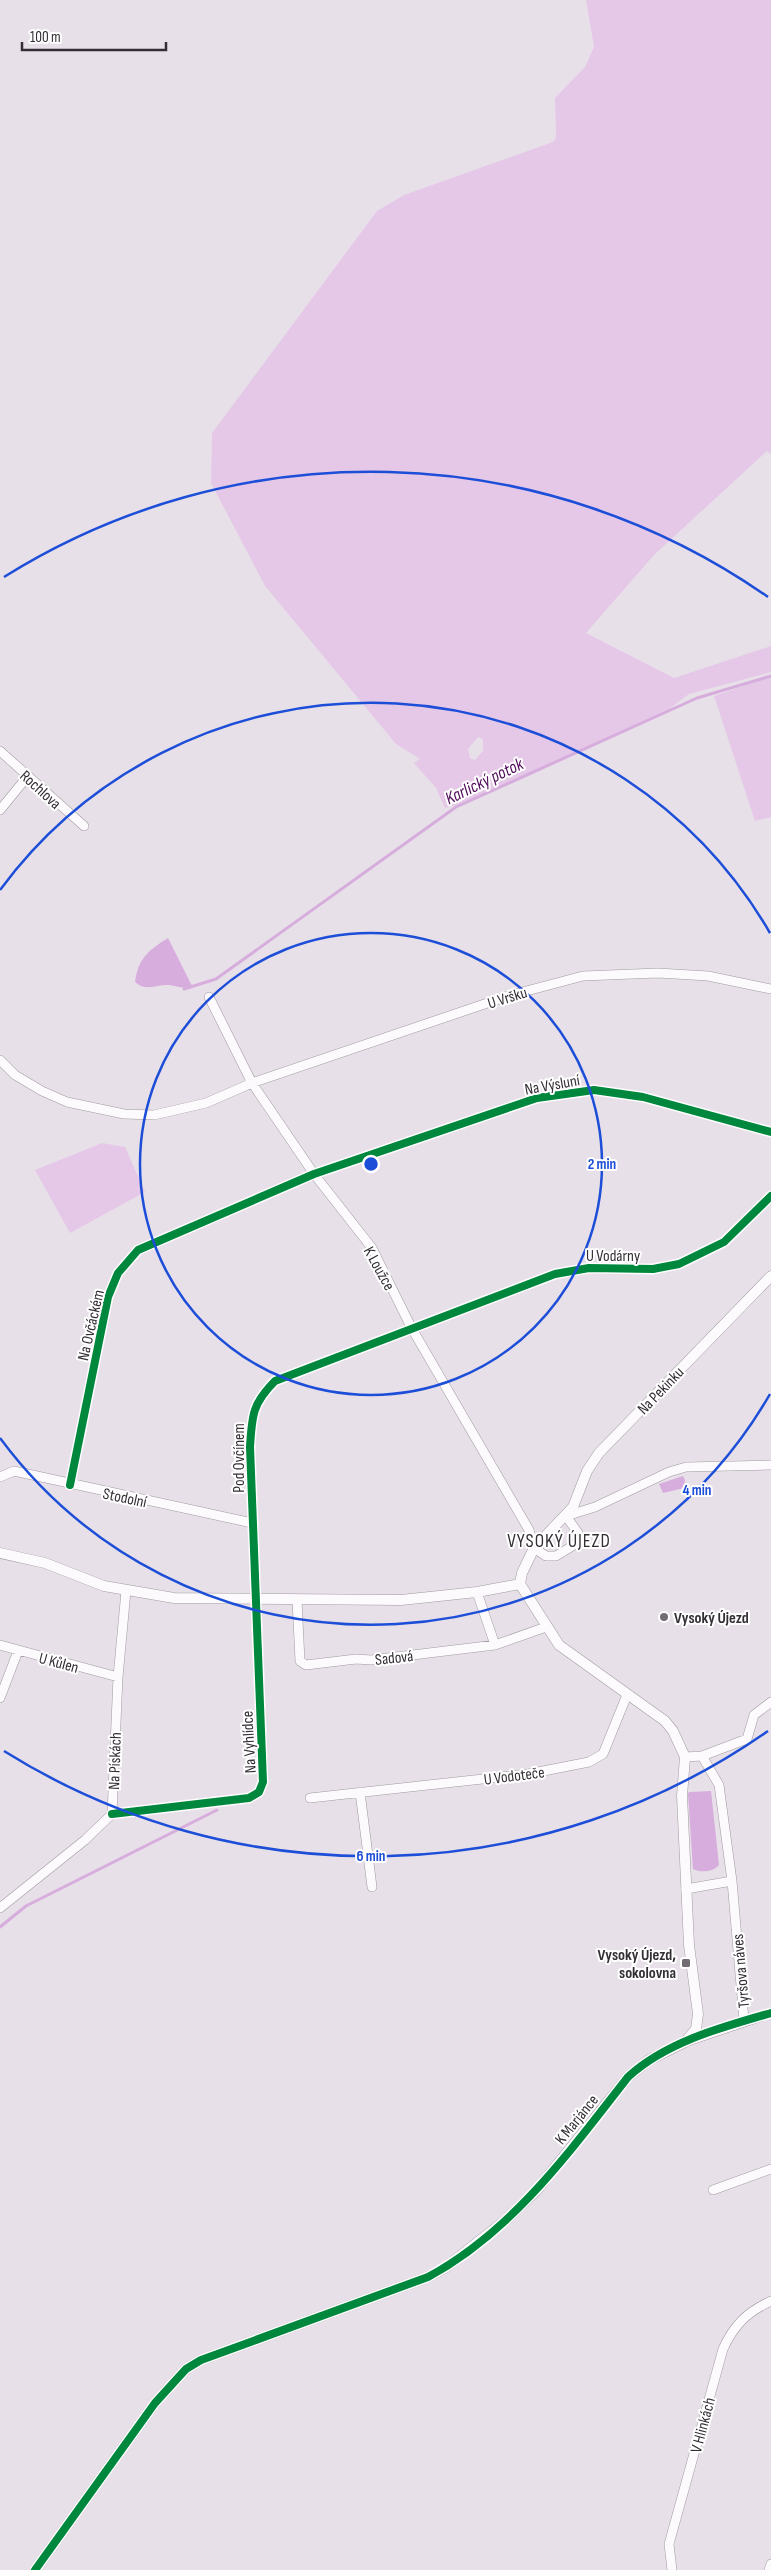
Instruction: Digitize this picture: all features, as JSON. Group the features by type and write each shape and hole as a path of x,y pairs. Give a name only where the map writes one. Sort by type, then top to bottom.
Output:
{"street":[{"name":"Rochlova","path":"0,751 84,826"},
{"path":"0,810 27,777"},
{"name":"U Vršku","path":"0,1060 16,1075 42,1091 67,1102 124,1114 154,1114 184,1110 206,1103 252,1083 508,996 583,976 658,973 708,976 771,989"},
{"name":"K Loužce","path":"209,997 252,1083 314,1174 372,1248 411,1327 529,1530 534,1548"},
{"name":"Na Výsluní","path":"314,1174 537,1098 594,1090 643,1097 771,1132"},
{"name":"Na Ovčáckém","path":"70,1485 108,1297 118,1273 138,1250 314,1174"},
{"name":"U Vodárny","path":"411,1327 555,1274 589,1268 653,1269 679,1264 724,1242 771,1196"},
{"name":"Na Pekinku","path":"520,1584 522,1573 534,1548 573,1507 587,1471 599,1452 771,1276"},
{"name":"Pod Ovčínem","path":"255,1600 250,1448 252,1413 260,1396 275,1381 411,1327"},
{"path":"534,1548 546,1556 556,1556 579,1542 578,1533 566,1516 594,1508 668,1472 686,1466 771,1466"},
{"name":"Stodolní","path":"0,1477 14,1471 70,1485 252,1523"},
{"path":"0,1553 45,1563 104,1586 174,1598 401,1600 477,1592 520,1584 546,1627 568,1654 665,1721 673,1730 685,1757 682,1796 686,1889 689,1945 698,2014 696,2029 685,2042"},
{"name":"Na Pískách","path":"0,1908 85,1840 112,1814 118,1677 126,1591"},
{"path":"477,1592 495,1646"},
{"name":"Na Vyhlídce","path":"112,1814 249,1798 259,1792 263,1782 255,1600"},
{"name":"Sadová","path":"297,1600 300,1661 306,1665 356,1659 371,1660 495,1646 546,1627"},
{"name":"U Kůlen","path":"0,1645 118,1677"},
{"path":"0,1698 18,1651"},
{"name":"U Vodoteče","path":"310,1798 528,1774 589,1762 603,1754 627,1695"},
{"path":"685,1757 702,1756 747,1740 754,1715 771,1702"},
{"name":"Tyršova náves","path":"685,2042 744,2020 732,1882 719,1785 702,1756"},
{"path":"360,1792 372,1887"},
{"path":"686,1889 732,1882"},
{"path":"744,2020 771,2012"},
{"name":"K Marjánce","path":"35,2570 155,2403 186,2369 201,2360 428,2277 445,2268 499,2227 536,2191 628,2077 649,2060 685,2042"},
{"path":"713,2190 771,2169"},
{"name":"V Hlinkách","path":"672,2570 669,2544 723,2349 738,2321 751,2311 771,2301"},
{"path":"769,2570 771,2564"}],"shaded area":[{"path":"586,0 771,0 771,454 767,451 654,555 586,633 674,678 771,646 771,672 689,694 668,710 462,804 445,808 436,788 414,763 420,759 396,744 265,586 211,483 212,433 377,211 404,195 553,142 556,138 555,98 585,67 594,47","holes":["478,737 483,739 483,751 475,760 470,758 468,749"]},
{"path":"771,677 771,817 755,821 714,696"},
{"path":"168,938 192,986 165,985 146,987 139,985 135,982 136,974 142,961 150,951"},
{"path":"102,1143 125,1147 145,1192 70,1233 35,1170"},
{"path":"683,1476 685,1480 684,1488 663,1493 659,1484"},
{"path":"711,1791 719,1865 707,1871 700,1871 693,1869 688,1794 689,1792"}],"waterway":[{"name":"Karlický potok","path":"184,989 216,979 456,807 697,698 771,676"},
{"path":"0,1927 26,1906 217,1810"}],"cycle path":[{"path":"70,1485 108,1297 118,1273 138,1250 314,1174 537,1098 594,1090 643,1097 771,1132"},
{"path":"112,1814 249,1798 259,1792 263,1782 250,1447 255,1411 267,1389 275,1381 555,1274 589,1268 653,1269 679,1264 724,1242 771,1196"},
{"path":"35,2570 155,2403 186,2369 201,2360 428,2277 459,2258 487,2237 513,2213 562,2161 628,2077 643,2065 659,2054 695,2037 771,2013"}],"place":[{"name":"Vysoký Újezd","path":"664,1617"},
{"name":"Vysoký Újezd, sokolovna","path":"686,1963"}],"district":[{"name":"VYSOKÝ ÚJEZD","path":"559,1540"}]}
